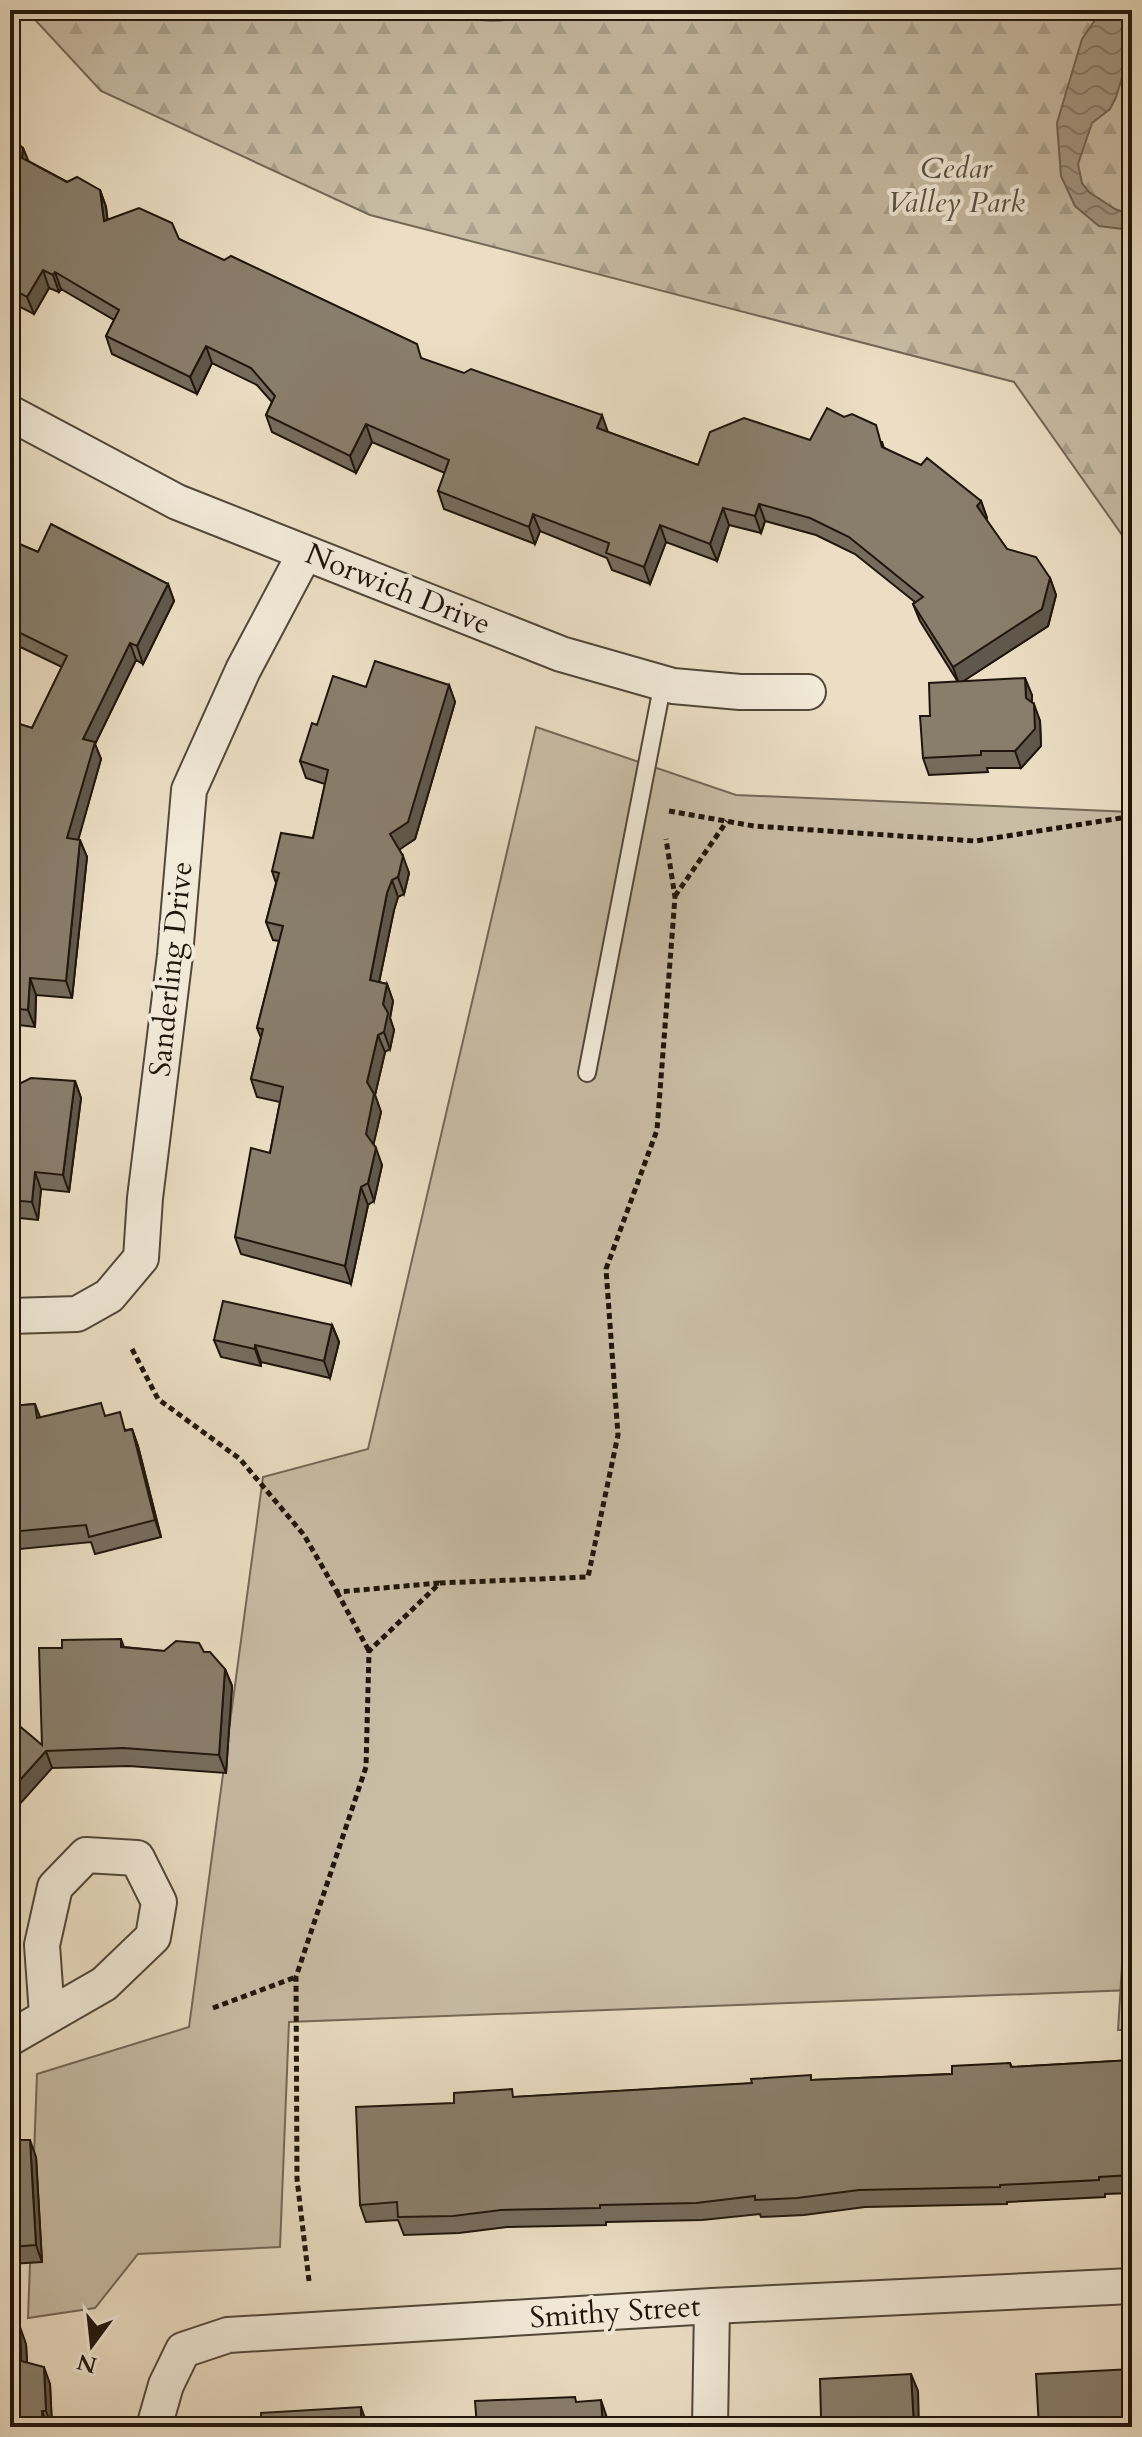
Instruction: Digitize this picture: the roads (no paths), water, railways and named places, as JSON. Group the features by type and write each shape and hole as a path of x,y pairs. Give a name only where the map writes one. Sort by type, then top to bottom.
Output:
{"street":[{"name":"Norwich Drive","path":"10,413 177,502 561,654 673,686 740,692 808,692"},
{"name":"Sanderling Drive","path":"10,1316 77,1314 109,1296 141,1258 145,1198 175,955 189,790 243,670 305,553"},
{"path":"10,2038 104,1984 153,1937 159,1902 137,1858 86,1855 55,1887 42,1945 47,2015"},
{"name":"Smithy Street","path":"154,2427 166,2385 183,2350 228,2335 712,2306 1132,2286"},
{"path":"710,2427 712,2306"}],"lane":[{"path":"587,1073 663,682"}],"water":[{"path":"454,10 517,10 514,18 491,21 467,17"},
{"path":"1102,10 1132,10 1132,46 1116,97 1110,109 1092,123 1078,164 1082,183 1089,192 1115,209 1132,215 1132,230 1099,226 1075,206 1061,176 1057,123 1082,39"}],"park label":[{"name":"Cedar Valley Park","path":"956,185"}]}
